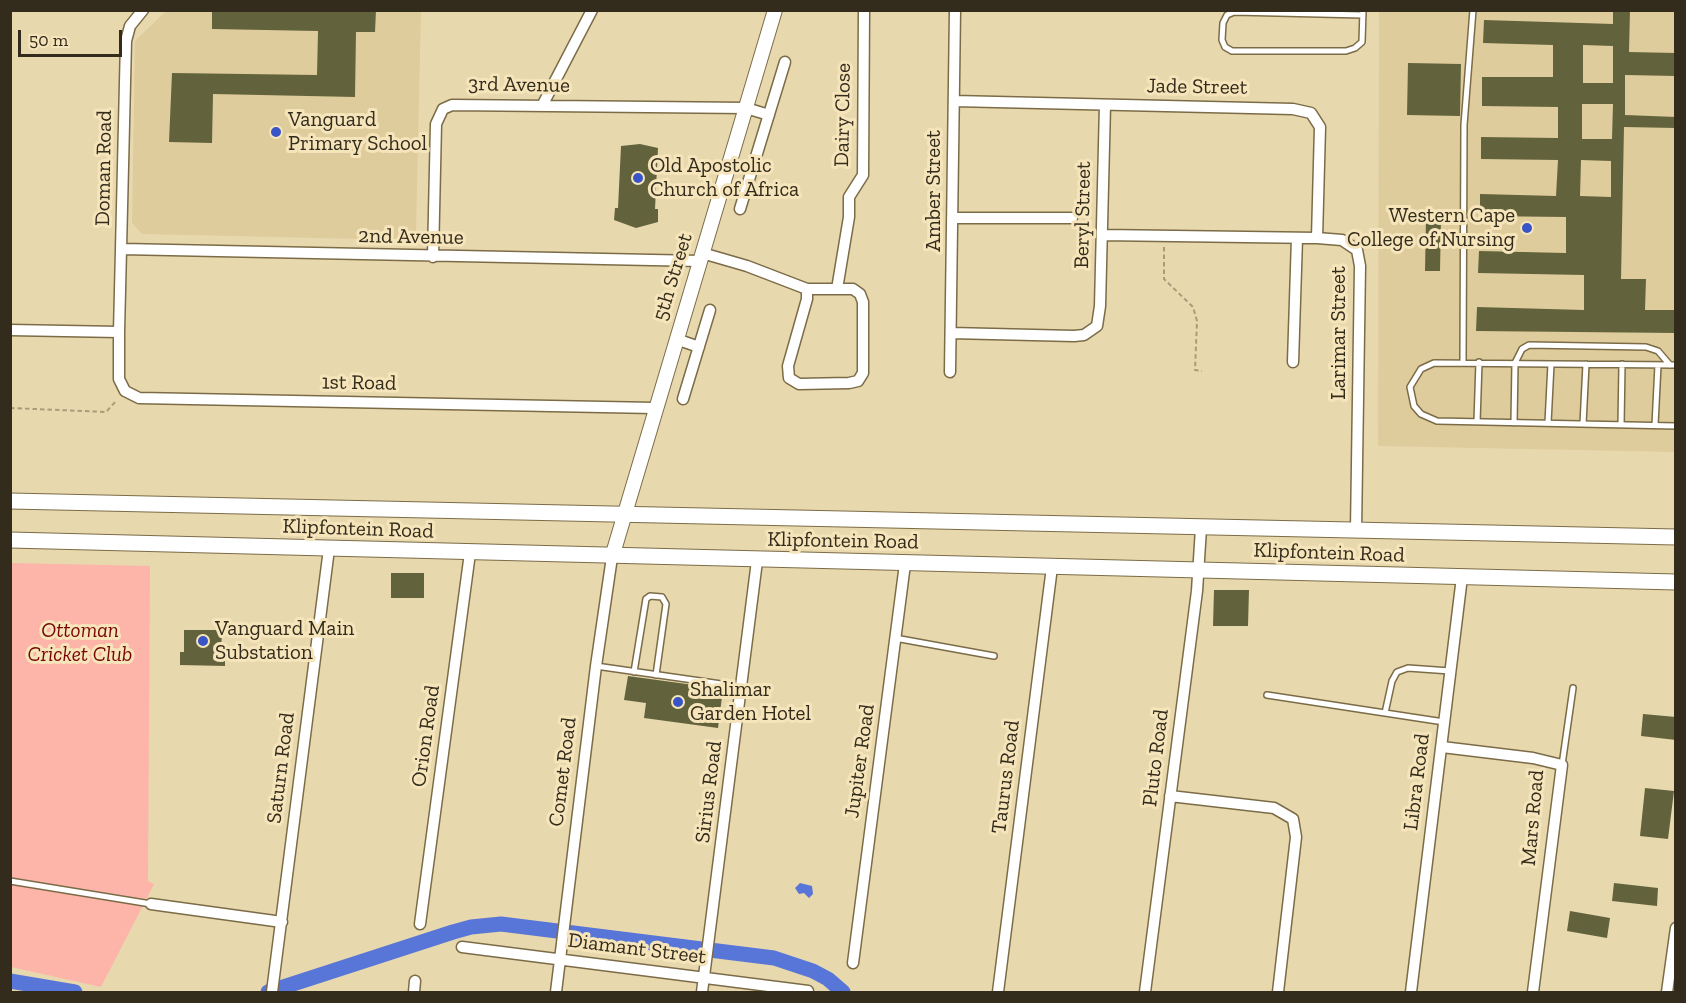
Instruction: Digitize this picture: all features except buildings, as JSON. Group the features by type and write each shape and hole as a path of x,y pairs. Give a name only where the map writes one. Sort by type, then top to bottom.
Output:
{"main road":[{"name":"Klipfontein Road","path":"10,501 1676,537"},
{"name":"Klipfontein Road","path":"10,540 757,561 1676,582"}],"street":[{"name":"Doman Road","path":"118,332 123,249 126,41 130,26 143,10"},
{"path":"542,106 592,10"},
{"name":"5th Street","path":"612,556 654,408 775,10"},
{"name":"Dairy Close","path":"837,289 849,217 849,197 863,175 864,10"},
{"name":"Amber Street","path":"950,372 954,218 955,10"},
{"path":"740,209 786,62"},
{"name":"Jade Street","path":"954,101 1293,108 1311,112 1320,127 1317,238"},
{"name":"3rd Avenue","path":"433,257 435,133 438,116 443,109 462,103 746,108 769,115"},
{"name":"Beryl Street","path":"951,333 1074,336 1092,332 1097,326 1103,235 1105,105"},
{"path":"954,218 1072,218"},
{"name":"Larimar Street","path":"1103,235 1317,238 1350,243 1359,258 1356,530"},
{"path":"1293,362 1297,238"},
{"name":"2nd Avenue","path":"123,249 433,257 701,257 747,266 807,289"},
{"path":"807,289 853,289 860,294 863,302 863,373 858,381 799,384 789,378 788,366 807,299 807,289"},
{"path":"682,399 710,310"},
{"path":"10,330 118,332 119,379 125,391"},
{"path":"676,339 699,347"},
{"name":"1st Road","path":"125,391 139,398 654,408"},
{"name":"Pluto Road","path":"1145,993 1199,570 1200,528"},
{"name":"Saturn Road","path":"273,993 329,549"},
{"name":"Orion Road","path":"420,924 470,553"},
{"name":"Comet Road","path":"556,993 596,666 612,556"},
{"name":"Sirius Road","path":"702,993 743,687 757,561"},
{"name":"Jupiter Road","path":"852,963 905,564"},
{"name":"Taurus Road","path":"998,993 1052,567"},
{"name":"Libra Road","path":"1411,993 1461,577"},
{"name":"Mars Road","path":"1442,747 1533,758 1562,765 1533,993"},
{"path":"1170,796 1274,808 1293,819 1296,837 1278,993"},
{"path":"151,904 282,922"},
{"path":"1667,993 1675,936"},
{"name":"Diamant Street","path":"462,947 808,991"},
{"path":"414,993 415,981"}],"lane":[{"path":"1463,361 1464,126 1473,10"},
{"path":"1234,12 1280,12 1363,13 1362,42 1346,51 1245,51 1225,47 1222,40 1223,23 1227,15 1234,12"},
{"path":"1514,423 1515,363 1522,349 1537,344 1646,347 1658,351 1673,365"},
{"path":"1673,365 1463,361 1426,365 1411,382 1410,395 1414,406 1430,420 1676,426"},
{"path":"1477,422 1479,362"},
{"path":"1548,423 1551,364"},
{"path":"1583,424 1586,364"},
{"path":"1621,425 1622,364"},
{"path":"1655,425 1658,365"},
{"path":"634,672 646,599 650,596 662,597 666,603 656,675"},
{"path":"896,638 994,656"},
{"path":"596,666 743,687"},
{"path":"1385,713 1392,681 1397,672 1408,668 1450,671"},
{"path":"1562,765 1573,688"},
{"path":"1268,695 1444,722"},
{"path":"10,881 151,904"}],"path":[{"path":"1164,236 1164,279 1193,307 1197,321 1195,370 1202,371"},
{"path":"10,408 106,412 125,391"}],"shaded area":[{"name":"Vanguard Primary School","path":"166,11 421,11 416,231 406,240 142,234 132,223 135,41"},
{"name":"Western Cape College of Nursing","path":"1379,11 1675,11 1675,452 1378,446"}],"green space":[{"name":"Ottoman Cricket Club","path":"11,563 150,566 148,881 154,884 101,987 11,967"}],"water":[{"path":"800,883 812,886 813,894 809,898 804,893 799,894 795,888"}],"waterway":[{"path":"268,992 453,932 471,927 501,924 774,958 813,971 828,979 843,992"},
{"path":"10,981 75,992"}],"place":[{"name":"Vanguard Primary School","path":"276,132"},
{"name":"Old Apostolic Church of Africa","path":"638,178"},
{"name":"Western Cape College of Nursing","path":"1527,228"},
{"name":"Vanguard Main Substation","path":"203,641"},
{"name":"Shalimar Garden Hotel","path":"678,702"}]}
